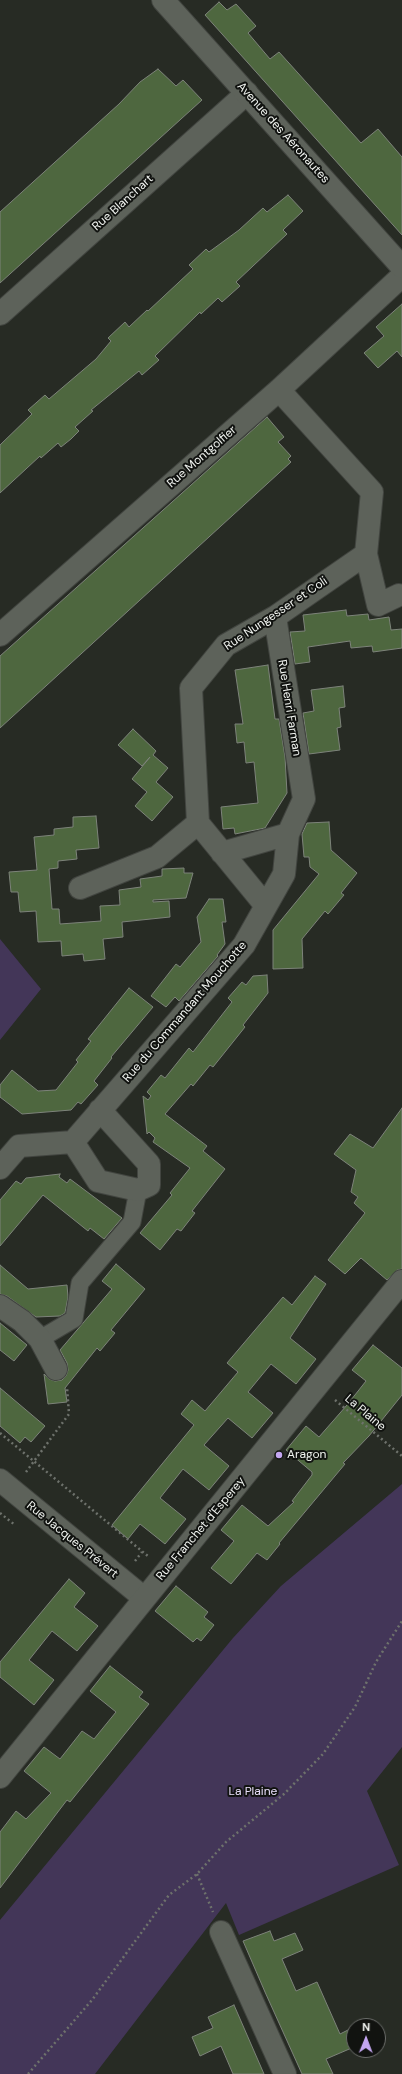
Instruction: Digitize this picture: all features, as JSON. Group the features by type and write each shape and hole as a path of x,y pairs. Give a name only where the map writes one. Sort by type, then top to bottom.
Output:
{"street":[{"name":"Avenue des Aéronautes","path":"163,0 402,267"},
{"name":"Rue Blanchart","path":"0,314 247,93"},
{"name":"Rue Montgolfier","path":"0,635 278,390 402,276"},
{"path":"278,390 372,492 366,554 378,605 399,595"},
{"name":"Rue Nungesser et Coli","path":"198,823 191,688 226,645 274,616 366,554"},
{"name":"Rue Henri Farman","path":"274,616 304,799"},
{"name":"Rue du Commandant Mouchotte","path":"73,1142 244,945 284,874 288,834 304,799"},
{"path":"80,888 157,857 198,823 266,906"},
{"path":"222,853 288,834"},
{"path":"0,1168 20,1146 73,1142 98,1181 138,1190 149,1185 149,1164 100,1110"},
{"path":"40,1339 74,1319 80,1282 132,1222 138,1190"},
{"name":"Rue Franchet d'Esperey","path":"0,1777 164,1573 261,1456 316,1385 402,1281"},
{"path":"0,1306 22,1320 40,1339 56,1369"},
{"name":"Rue Jacques Prévert","path":"6,1485 144,1598"},
{"path":"221,1932 285,2074"}],"path":[{"path":"6,1485 34,1461 69,1414 66,1375 56,1369"},
{"name":"La Plaine","path":"316,1385 402,1456"},
{"path":"0,1433 151,1559 164,1573"},
{"path":"28,2074 92,2000 169,1895 197,1874 226,1842 284,1794 322,1754 355,1707 376,1662 402,1621"},
{"path":"197,1874 221,1932"}],"green space":[{"path":"0,939 41,989 0,1040"},
{"name":"La Plaine","path":"402,1484 402,1747 367,1791 399,1865 239,1935 226,1903 95,2074 0,2074 0,1920 233,1638 281,1586"}],"building":[{"path":"219,2 227,10 236,4 256,26 248,33 270,59 279,52 361,143 378,129 402,157 402,235 205,15"},
{"path":"158,69 176,86 183,80 202,100 0,283 0,212 119,104 140,82"},
{"path":"288,195 303,211 283,230 287,234 236,282 240,286 222,302 218,298 201,314 200,312 155,356 159,360 142,375 139,371 91,410 93,411 75,427 79,431 71,439 61,447 58,443 41,458 40,456 0,493 0,445 32,414 28,410 45,395 49,399 96,359 111,341 108,338 125,322 129,327 147,310 148,311 193,269 189,265 206,249 209,252 239,230 263,208 267,212"},
{"path":"402,304 402,357 397,351 378,368 364,353 384,336 376,327"},
{"path":"267,417 284,437 278,442 291,456 288,459 291,462 0,728 0,656"},
{"path":"346,610 347,616 368,614 369,620 389,617 391,630 402,629 402,648 373,652 372,646 351,648 350,641 308,647 310,662 295,664 290,632 305,631 303,615"},
{"path":"268,665 275,719 279,719 285,757 287,793 265,828 235,834 234,828 223,829 221,807 258,803 254,762 246,763 244,742 237,743 235,724 243,724 235,670"},
{"path":"343,686 345,707 339,708 341,727 337,728 340,750 309,754 303,713 314,711 311,690"},
{"path":"133,729 156,751 153,755 168,768 156,782 173,797 152,821 135,806 147,792 132,779 150,757 142,766 118,745"},
{"path":"96,816 99,848 76,850 77,859 58,861 58,868 49,869 52,909 59,909 60,924 101,921 100,906 120,905 119,890 141,887 140,879 162,876 162,869 184,868 184,873 193,873 186,898 153,900 153,902 169,901 170,917 122,922 123,937 103,939 105,959 84,961 83,954 62,956 61,941 38,942 36,911 20,912 18,892 11,892 9,872 37,870 34,837 54,835 54,829 73,827 73,817"},
{"path":"329,822 331,850 357,873 341,893 344,895 328,914 325,911 302,939 303,968 273,969 273,930 319,874 310,867 309,857 304,857 302,834 307,823"},
{"path":"209,899 223,899 226,922 222,922 225,944 217,955 218,956 179,1001 175,997 166,1007 151,996 176,964 180,967 201,942 197,917"},
{"path":"267,975 268,993 243,1025 245,1027 213,1067 210,1065 193,1086 191,1084 165,1114 207,1146 203,1151 225,1169 192,1211 195,1213 181,1231 177,1229 160,1250 140,1233 172,1195 170,1193 190,1168 153,1142 155,1138 149,1132 147,1134 143,1096 148,1100 151,1096 147,1092 161,1075 165,1078 189,1048 193,1052 232,1002 228,998 242,982 246,985 253,976"},
{"path":"129,988 153,1007 111,1057 112,1058 94,1081 98,1085 81,1104 78,1102 71,1110 22,1114 0,1097 0,1085 12,1070 38,1091 56,1090 78,1062 76,1060 91,1041 88,1039"},
{"path":"402,1108 402,1269 397,1270 387,1280 361,1258 345,1274 328,1260 365,1213 354,1203 358,1197 351,1192 356,1170 334,1154 350,1134 373,1148"},
{"path":"60,1174 59,1177 67,1183 70,1179 122,1218 104,1239 90,1228 88,1231 43,1195 0,1246 0,1200 16,1181 21,1184 26,1178"},
{"path":"116,1264 145,1289 111,1330 115,1333 100,1351 97,1348 65,1388 67,1402 48,1404 44,1374 49,1379 55,1381 62,1380 66,1376 68,1370 67,1363 60,1350 112,1289 102,1281"},
{"path":"0,1265 28,1289 67,1285 68,1297 65,1313 60,1316 36,1317 7,1296 0,1294"},
{"path":"315,1276 326,1284 290,1338 316,1359 296,1384 271,1364 248,1392 273,1413 252,1438 228,1418 204,1445 229,1466 209,1490 183,1469 160,1498 186,1519 165,1544 140,1524 128,1539 112,1525 194,1425 181,1414 192,1400 205,1411 238,1372 227,1363 283,1297 292,1305"},
{"path":"0,1323 27,1345 14,1361 0,1350"},
{"path":"373,1345 402,1368 402,1395 369,1436 343,1463 345,1464 279,1543 280,1544 267,1560 257,1553 231,1584 211,1568 234,1541 221,1530 242,1505 268,1526 294,1502 292,1501 312,1475 312,1472 286,1450 306,1426 319,1437 347,1405 366,1381 352,1370"},
{"path":"0,1388 45,1426 31,1442 25,1437 20,1443 0,1426"},
{"path":"69,1579 85,1593 74,1607 98,1626 77,1651 52,1631 29,1660 54,1680 34,1705 0,1677 0,1662"},
{"path":"176,1586 208,1612 204,1617 214,1625 201,1641 197,1638 193,1642 155,1611"},
{"path":"110,1666 143,1692 139,1697 149,1704 70,1802 67,1800 0,1888 0,1832 16,1811 26,1819 51,1793 24,1771 44,1747 60,1759 82,1731 94,1739 116,1712 90,1691"},
{"path":"270,1931 274,1941 295,1933 303,1950 282,1959 296,1991 317,1982 340,2034 346,2031 346,2050 326,2059 333,2074 302,2074 243,1941"},
{"path":"234,2005 264,2074 233,2074 221,2046 200,2056 192,2037 213,2028 208,2017"}],"place":[{"name":"Aragon","path":"279,1455"}]}
